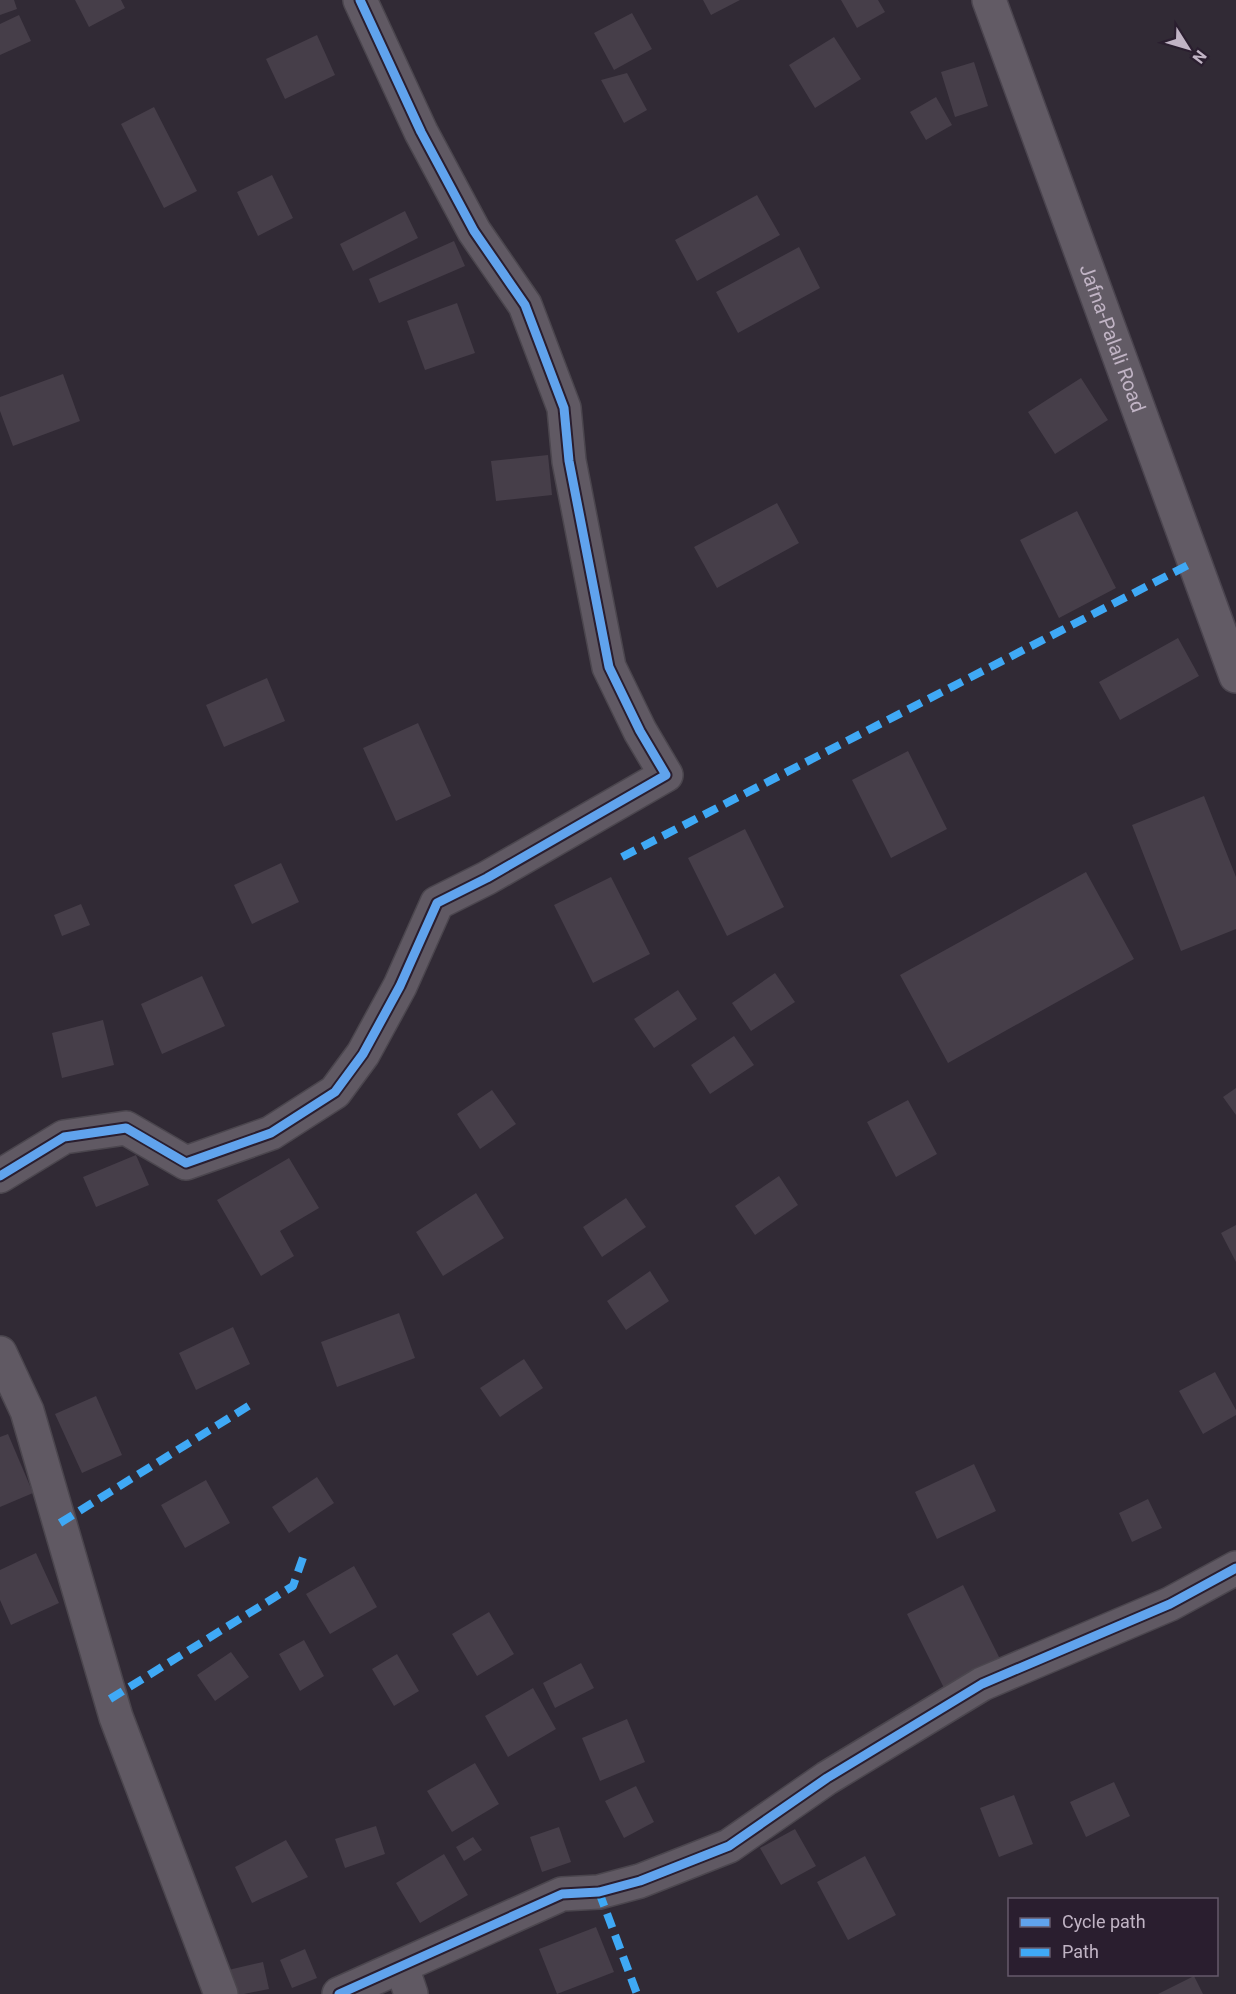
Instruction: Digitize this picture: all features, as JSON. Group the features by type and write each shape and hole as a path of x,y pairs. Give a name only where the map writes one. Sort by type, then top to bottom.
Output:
{"main road":[{"name":"Jafna-Palali Road","path":"989,0 1236,676"}],"street":[{"path":"0,1176 64,1137 126,1128 186,1163 271,1133 335,1092 363,1054 400,986 436,903 487,878 666,775 640,731 609,667 569,461 564,408 525,305 469,222 421,132 360,0"},
{"path":"0,1353 27,1412 116,1717 221,1994"},
{"path":"339,1994 407,1981 562,1894 599,1892 640,1881 729,1846 827,1778 982,1684 1170,1604 1236,1568"}],"building":[{"path":"0,0 14,0 17,9 0,15"},
{"path":"75,0 121,0 125,8 89,27"},
{"path":"703,0 740,0 711,15"},
{"path":"841,0 878,0 885,12 857,28"},
{"path":"632,13 652,49 614,70 594,33"},
{"path":"19,15 31,41 0,55 0,24"},
{"path":"317,35 335,75 285,99 266,59"},
{"path":"834,37 861,79 815,108 789,65"},
{"path":"974,62 988,106 955,117 941,72"},
{"path":"627,73 647,110 624,123 601,80"},
{"path":"936,97 952,125 926,140 910,112"},
{"path":"154,107 197,191 164,208 121,124"},
{"path":"272,175 293,218 258,236 237,192"},
{"path":"757,195 780,235 697,281 675,240"},
{"path":"405,211 418,238 353,271 340,244"},
{"path":"454,241 465,266 379,303 369,279"},
{"path":"799,247 820,288 738,333 716,292"},
{"path":"457,303 475,353 425,370 407,321"},
{"path":"63,374 80,421 13,446 0,411 0,397"},
{"path":"1081,378 1108,420 1055,454 1028,412"},
{"path":"548,455 552,495 496,501 491,461"},
{"path":"777,503 799,543 717,588 694,547"},
{"path":"1077,511 1116,588 1059,618 1020,540"},
{"path":"1178,638 1199,676 1120,720 1099,682"},
{"path":"267,678 285,721 224,747 206,705"},
{"path":"418,723 451,796 396,821 363,748"},
{"path":"908,751 947,829 891,858 852,780"},
{"path":"1204,796 1236,877 1236,929 1181,951 1132,825"},
{"path":"745,829 784,907 727,936 688,858"},
{"path":"281,863 299,902 252,924 234,885"},
{"path":"1086,872 1134,959 948,1063 900,975"},
{"path":"611,877 650,954 593,983 554,905"},
{"path":"81,904 90,925 62,936 54,915"},
{"path":"775,973 795,1002 751,1031 732,1003"},
{"path":"202,976 225,1026 162,1054 141,1004"},
{"path":"678,990 697,1019 654,1048 634,1019"},
{"path":"103,1020 114,1065 62,1078 52,1033"},
{"path":"734,1036 754,1065 710,1094 691,1065"},
{"path":"1236,1088 1236,1115 1223,1097"},
{"path":"492,1090 516,1124 480,1149 457,1114"},
{"path":"908,1100 937,1154 896,1177 867,1122"},
{"path":"136,1155 149,1185 96,1207 83,1177"},
{"path":"289,1158 319,1208 280,1231 294,1256 261,1276 217,1200"},
{"path":"779,1176 798,1205 755,1235 735,1206"},
{"path":"476,1193 504,1238 443,1276 416,1232"},
{"path":"626,1198 646,1227 602,1257 583,1227"},
{"path":"1236,1225 1236,1262 1221,1233"},
{"path":"650,1271 669,1301 626,1330 607,1301"},
{"path":"399,1313 415,1358 337,1387 321,1342"},
{"path":"233,1327 250,1364 196,1390 179,1353"},
{"path":"524,1359 543,1388 500,1417 480,1388"},
{"path":"1215,1372 1236,1410 1236,1415 1203,1434 1179,1391"},
{"path":"96,1396 122,1455 82,1473 55,1414"},
{"path":"8,1434 33,1493 0,1507 0,1437"},
{"path":"974,1464 996,1511 937,1539 915,1492"},
{"path":"317,1477 334,1503 289,1533 272,1507"},
{"path":"206,1480 230,1523 185,1548 161,1505"},
{"path":"1148,1499 1162,1528 1132,1542 1119,1513"},
{"path":"36,1553 59,1603 11,1625 0,1600 0,1570"},
{"path":"354,1566 377,1607 330,1634 306,1594"},
{"path":"963,1585 1002,1663 946,1692 907,1614"},
{"path":"489,1612 514,1654 477,1676 452,1634"},
{"path":"304,1640 324,1676 300,1691 279,1654"},
{"path":"231,1652 249,1677 215,1701 197,1675"},
{"path":"397,1654 419,1691 394,1706 372,1669"},
{"path":"581,1663 594,1688 555,1708 543,1683"},
{"path":"533,1688 556,1729 508,1757 485,1716"},
{"path":"627,1719 645,1762 600,1781 582,1738"},
{"path":"475,1763 499,1804 452,1832 427,1791"},
{"path":"1114,1782 1130,1816 1086,1837 1070,1802"},
{"path":"636,1786 654,1822 624,1838 605,1801"},
{"path":"1014,1795 1033,1844 999,1857 980,1808"},
{"path":"376,1826 385,1854 345,1868 335,1839"},
{"path":"559,1827 571,1862 542,1872 530,1837"},
{"path":"795,1829 816,1866 781,1885 760,1848"},
{"path":"473,1837 482,1850 464,1861 456,1847"},
{"path":"286,1840 308,1877 252,1903 235,1867"},
{"path":"444,1854 468,1895 420,1923 396,1883"},
{"path":"865,1856 896,1915 848,1940 817,1882"},
{"path":"596,1927 614,1972 557,1994 539,1949"},
{"path":"305,1949 317,1978 292,1988 280,1960"},
{"path":"263,1962 269,1989 244,1994 229,1994 224,1971"},
{"path":"1194,1976 1203,1994 1158,1994"}],"marked path":[{"path":"622,857 1194,562"},
{"path":"60,1523 250,1405"},
{"path":"110,1699 293,1586 305,1552"},
{"path":"599,1892 637,1994"}],"cycle path":[{"path":"0,1176 64,1137 126,1128 186,1163 271,1133 335,1092 363,1054 400,986 437,903 487,878 666,775 640,731 609,667 569,461 564,408 525,305 474,231 421,132 360,0"},
{"path":"339,1994 562,1894 599,1892 640,1881 729,1846 827,1778 982,1684 1170,1604 1236,1568"}]}
